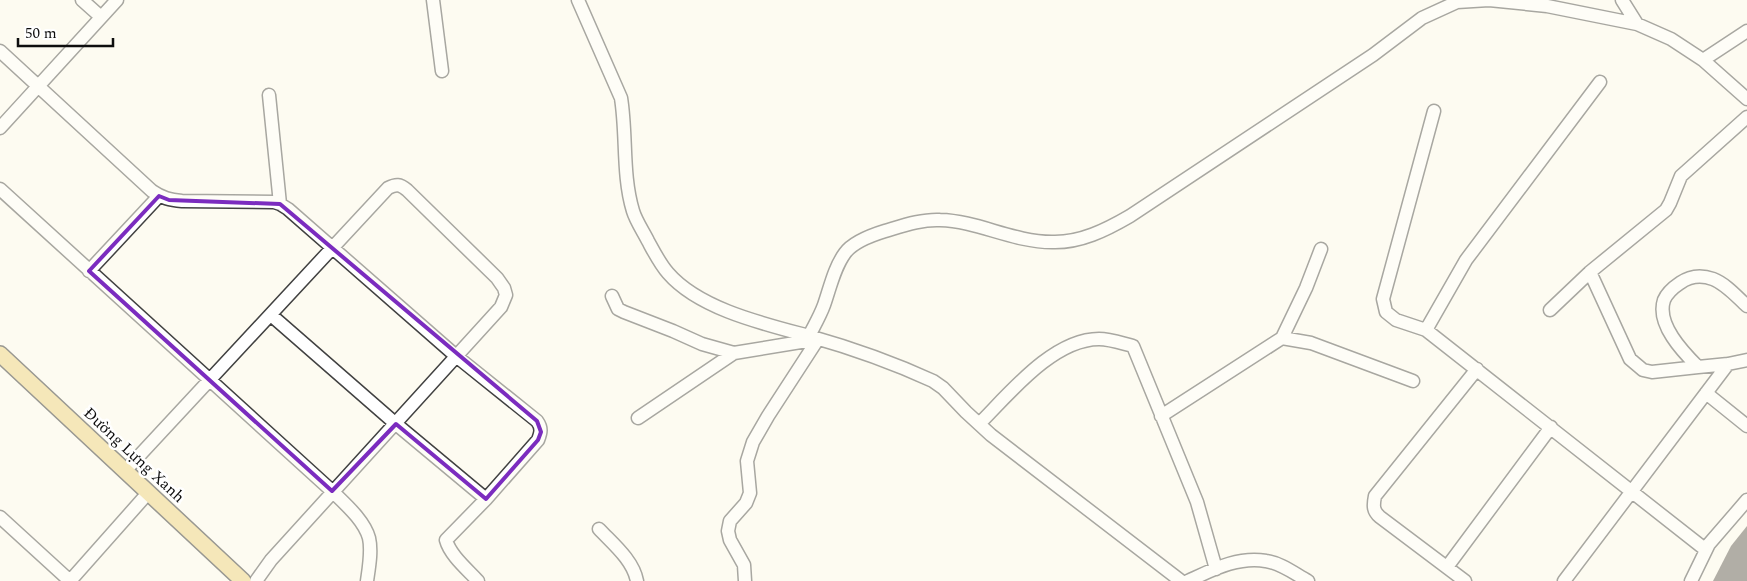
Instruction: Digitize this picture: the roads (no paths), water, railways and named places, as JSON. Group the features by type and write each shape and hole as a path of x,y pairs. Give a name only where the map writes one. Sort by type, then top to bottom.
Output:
{"main road":[{"name":"Đường Lựng Xanh","path":"0,354 243,581"}],"street":[{"path":"82,0 101,17"},
{"path":"0,128 117,0"},
{"path":"433,0 442,71"},
{"path":"578,0 621,98 624,114 628,190 633,212 668,274 692,294 716,306 783,330 842,346 933,381 943,388 991,435 1181,581"},
{"path":"1622,0 1637,24"},
{"path":"745,581 744,565 730,540 728,531 730,521 746,503 750,493 747,461 753,442 814,338 839,263 846,251 875,234 902,226 938,219 1008,235 1051,242 1065,242 1108,229 1320,90 1422,18 1457,1 1504,1 1547,6 1637,24 1671,39 1703,60 1747,99"},
{"path":"1703,60 1747,31"},
{"path":"0,51 152,191 160,196 169,200 280,204 456,356 537,421 541,432 538,440 486,499 446,540 452,552 478,581"},
{"path":"1426,330 1466,260 1600,82"},
{"path":"269,95 280,204"},
{"path":"1434,111 1383,299 1386,312 1396,320 1426,330 1706,550"},
{"path":"1550,310 1590,272 1666,210 1681,176 1747,117"},
{"path":"125,471 388,188 394,185 401,185 407,190 497,278 504,288 506,296 501,308 270,560 256,581"},
{"path":"0,189 332,491 364,527 369,538 370,553 367,581"},
{"path":"89,271 160,196"},
{"path":"1161,416 1282,338 1306,288 1321,248"},
{"path":"1590,272 1634,364 1643,370 1652,372 1728,364 1747,360"},
{"path":"1698,367 1676,343 1666,323 1664,300 1670,292 1684,280 1702,276 1719,282 1747,306"},
{"path":"612,296 618,309 624,312 702,344 734,353"},
{"path":"270,315 486,499"},
{"path":"638,418 734,353 814,338"},
{"path":"1282,338 1311,343 1413,381"},
{"path":"979,424 1023,380 1056,353 1071,345 1097,339 1108,339 1132,346 1197,502 1216,569"},
{"path":"1564,581 1728,364"},
{"path":"1465,581 1380,518 1374,510 1373,504 1375,496 1477,369"},
{"path":"1706,394 1747,426"},
{"path":"1447,567 1551,427"},
{"path":"1,518 70,581 148,493"},
{"path":"1691,581 1709,544 1747,500"},
{"path":"600,528 628,560 636,574 637,581"},
{"path":"1188,581 1216,569 1242,561 1267,561 1288,569 1308,581"}]}
